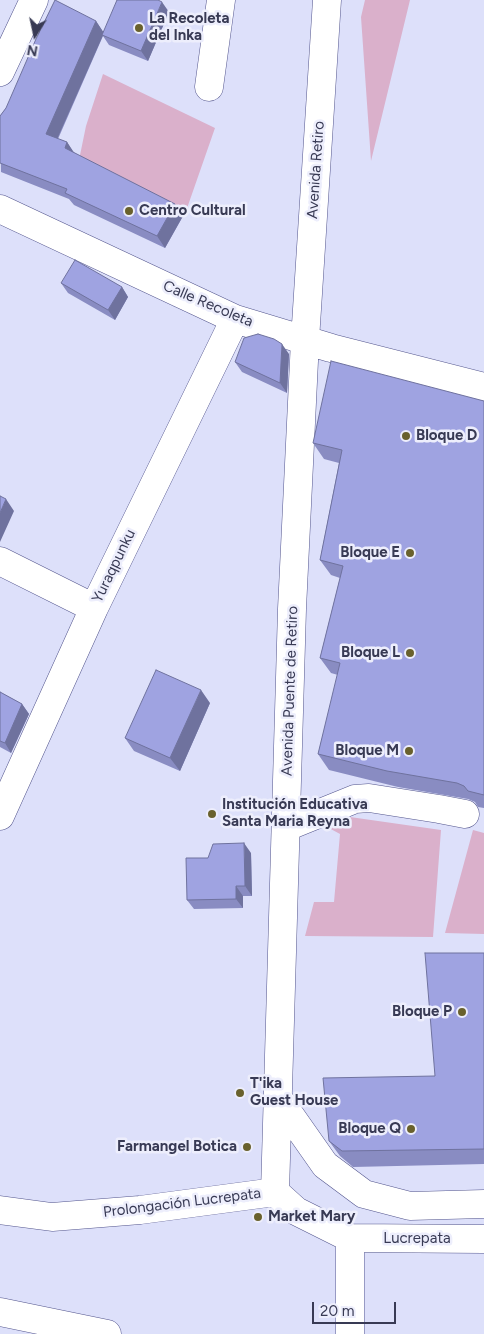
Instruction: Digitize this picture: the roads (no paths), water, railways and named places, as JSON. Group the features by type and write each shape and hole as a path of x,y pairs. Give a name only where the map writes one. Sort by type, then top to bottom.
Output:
{"street":[{"path":"0,72 34,0"},
{"path":"209,87 221,0"},
{"name":"Avenida Retiro","path":"305,340 327,0"},
{"name":"Calle Recoleta","path":"0,209 235,319 330,348 484,387"},
{"name":"Yuraqpunku","path":"0,816 94,608 235,319"},
{"name":"Avenida Puente de Retiro","path":"275,1192 292,609 305,340"},
{"path":"0,562 94,608"},
{"path":"286,827 355,799 369,798 465,814"},
{"path":"278,1098 325,1164 364,1194 410,1206 484,1204"},
{"name":"Prolongación Lucrepata","path":"0,1210 52,1217 140,1210 275,1192 296,1211 350,1238"},
{"path":"350,1238 350,1334"},
{"name":"Lucrepata","path":"350,1238 484,1239"},
{"path":"0,1312 108,1334"}],"place":[{"name":"La Recoleta del Inka","path":"139,28"},
{"name":"Centro Cultural","path":"129,211"},
{"name":"Bloque D","path":"406,436"},
{"name":"Bloque E","path":"410,553"},
{"name":"Bloque L","path":"410,653"},
{"name":"Bloque M","path":"409,751"},
{"name":"Institución Educativa Santa Maria Reyna","path":"212,814"},
{"name":"Bloque P","path":"462,1012"},
{"name":"T'ika Guest House","path":"240,1093"},
{"name":"Bloque Q","path":"411,1129"},
{"name":"Farmangel Botica","path":"247,1147"},
{"name":"Market Mary","path":"258,1217"}]}
